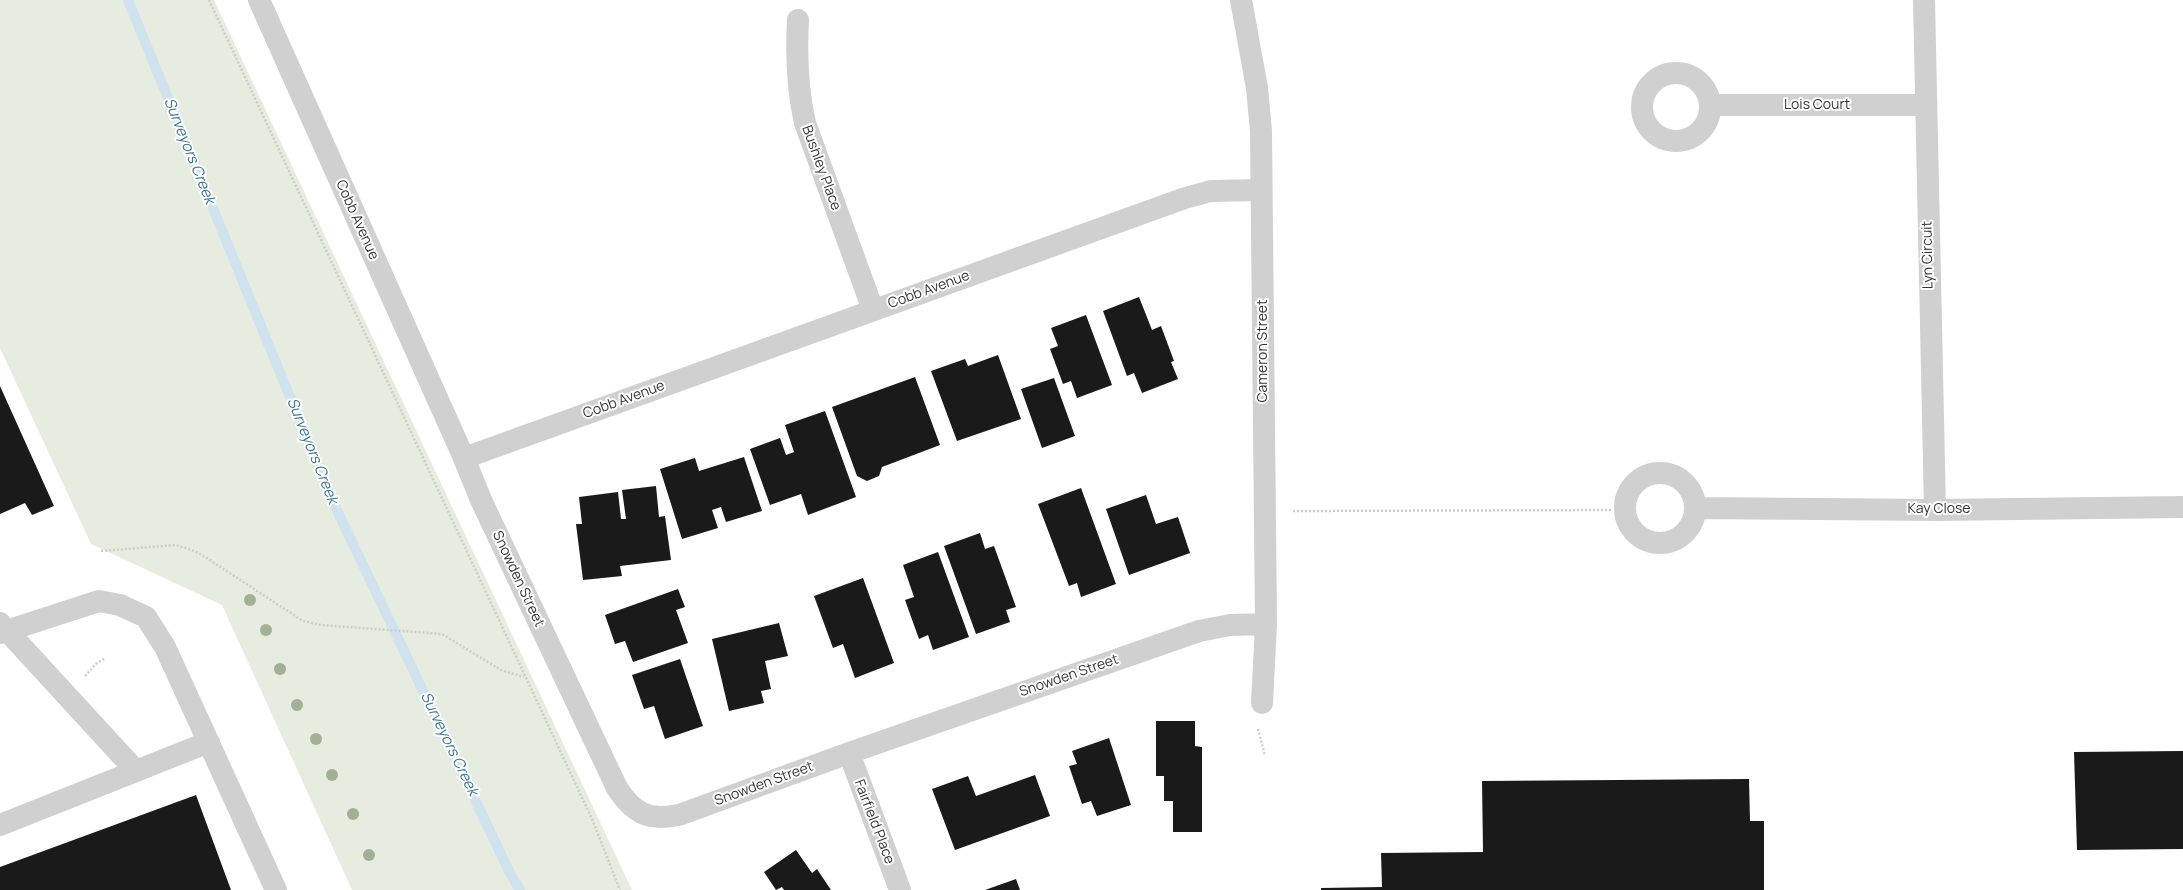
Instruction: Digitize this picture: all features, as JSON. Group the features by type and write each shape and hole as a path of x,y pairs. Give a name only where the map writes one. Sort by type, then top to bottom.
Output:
{"street":[{"name":"Cobb Avenue","path":"259,0 464,458 1185,198 1211,191 1261,190"},
{"name":"Cameron Street","path":"1241,0 1257,88 1261,131 1266,624 1262,704"},
{"name":"Lyn Circuit","path":"1924,0 1925,105 1935,510"},
{"name":"Bushley Place","path":"798,20 796,64 798,94 805,123 873,310"},
{"name":"Lois Court","path":"1710,105 1925,105"},
{"name":"Snowden Street","path":"464,458 481,500 617,788 625,800 648,817 662,818 679,815 849,753 1199,631 1230,625 1266,624"},
{"name":"Kay Close","path":"1696,508 1935,510 2183,507"},
{"path":"136,771 3,629 99,601 120,604 146,617 165,647 276,890"},
{"path":"0,825 209,742"},
{"name":"Fairfield Place","path":"849,753 900,890"}],"path":[{"path":"209,0 524,677 592,819 620,890"},
{"path":"1286,511 1610,510"},
{"path":"101,551 175,545 181,546 199,553 303,621 321,625 442,634 501,670 524,677"}],"shaded area":[{"path":"0,0 214,0 632,890 352,890 222,605 91,544 0,348"}],"building":[{"path":"1139,297 1152,330 1161,326 1174,361 1171,362 1178,379 1142,393 1134,373 1127,376 1103,311"},
{"path":"1086,315 1112,385 1077,398 1071,381 1063,384 1050,349 1058,346 1051,328"},
{"path":"998,355 1021,419 957,441 931,371 965,359 968,366"},
{"path":"915,377 940,445 882,467 879,476 867,481 857,476 832,407"},
{"path":"1054,378 1075,436 1042,448 1021,389"},
{"path":"0,386 54,506 32,515 25,503 0,514"},
{"path":"825,411 856,497 808,515 801,494 770,505 750,449 780,438 786,455 794,452 785,425"},
{"path":"744,457 762,511 726,522 721,507 712,510 718,528 682,539 660,469 695,458 699,471"},
{"path":"656,486 659,517 665,516 671,560 620,566 622,576 583,580 576,524 582,524 579,497 618,492 621,519 626,519 622,490"},
{"path":"1081,488 1116,584 1081,597 1077,583 1069,586 1038,504"},
{"path":"1146,495 1156,524 1178,517 1190,553 1129,575 1106,509"},
{"path":"980,533 985,549 994,546 1016,607 1006,610 1010,622 976,634 944,546"},
{"path":"938,552 969,637 933,650 928,635 919,639 905,600 914,597 903,565"},
{"path":"863,578 894,663 855,678 843,644 833,648 814,596"},
{"path":"678,589 685,607 676,610 688,643 633,662 625,641 615,644 605,615"},
{"path":"779,623 788,656 765,661 771,689 761,691 764,703 729,711 712,639"},
{"path":"680,659 703,726 665,739 654,706 644,709 632,675"},
{"path":"1156,721 1195,721 1195,746 1202,747 1202,832 1173,832 1173,801 1164,801 1164,776 1156,776"},
{"path":"1109,738 1131,805 1097,816 1091,801 1082,804 1069,766 1077,764 1072,751"},
{"path":"2183,751 2183,849 2077,850 2074,752"},
{"path":"1035,775 1050,816 955,850 932,789 968,776 976,796"},
{"path":"1749,779 1750,821 1764,821 1764,890 1321,890 1321,888 1382,887 1381,853 1483,852 1482,781"},
{"path":"196,795 231,890 0,890 0,867"},
{"path":"796,850 812,873 817,869 831,890 784,890 782,887 776,890 764,872"},
{"path":"1016,879 1020,890 985,890"}],"waterway":[{"name":"Surveyors Creek","path":"128,0 332,500 509,871 520,890"}]}
